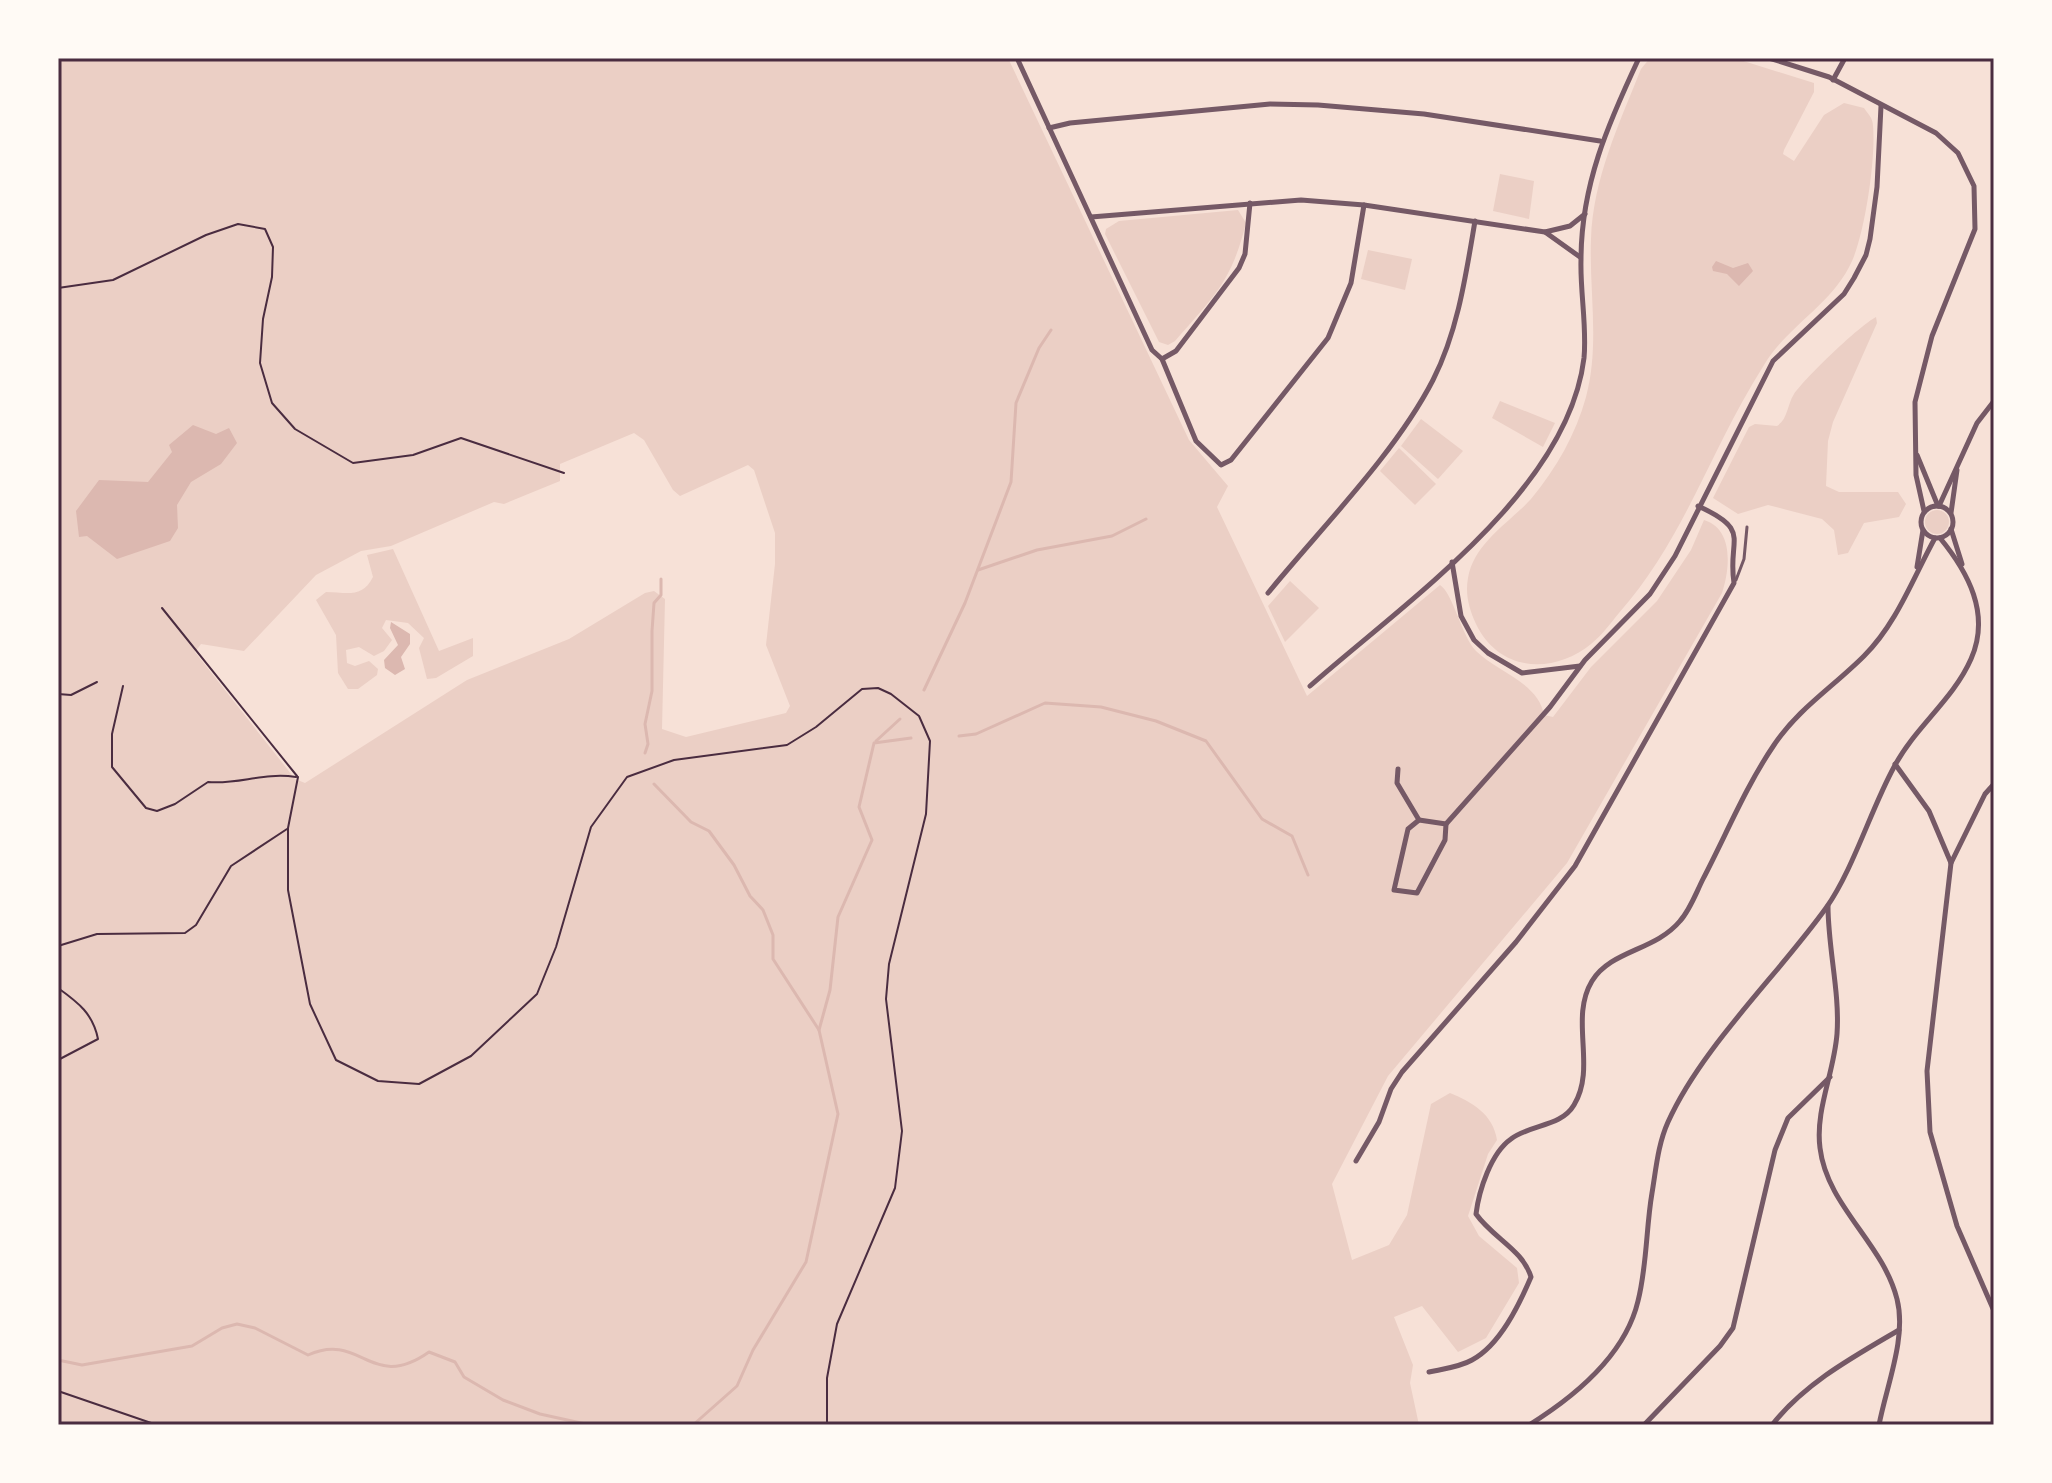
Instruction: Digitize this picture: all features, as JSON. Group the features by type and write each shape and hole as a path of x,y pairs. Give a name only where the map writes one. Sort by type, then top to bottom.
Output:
{"street":[{"path":"1017,58 1152,350 1162,359 1196,441 1221,465 1231,460 1328,338 1351,283 1364,205"},
{"path":"1310,686 1452,562 1518,498 1552,450 1571,409 1584,357 1580,258 1585,214 1601,141 1639,58"},
{"path":"1769,58 1833,80 1936,133 1958,153 1974,186 1975,229 1945,300 1917,391 1917,487 1924,511 1917,568"},
{"path":"1833,80 1845,58"},
{"path":"1049,128 1070,123 1270,104 1424,114 1601,141"},
{"path":"1446,824 1419,820 1408,829 1394,890 1417,893 1445,840 1446,824 1550,707 1581,666 1650,594 1675,556 1773,361 1844,294 1866,255 1877,187 1881,106"},
{"path":"1091,217 1301,200 1364,205 1545,232 1570,226 1585,214"},
{"path":"1162,359 1176,351 1239,268 1245,254 1250,203"},
{"path":"1268,593 1402,430 1433,380 1453,330 1475,221"},
{"path":"1545,232 1580,258"},
{"path":"1924,511 1938,506 1977,423 1994,401"},
{"path":"1915,448 1938,506 1951,513"},
{"path":"1529,1425 1583,1386 1628,1327 1638,1301 1649,1210 1662,1139 1669,1120 1704,1063 1828,905 1895,764 1949,694 1972,658 1979,624 1976,600 1951,529 1959,461"},
{"path":"1356,1161 1379,1122 1402,1072 1516,942 1575,866 1734,583 1737,545 1734,534 1719,516 1698,506"},
{"path":"1429,1372 1469,1362 1487,1351 1521,1300 1531,1277 1526,1260 1487,1229 1476,1214 1478,1202 1495,1158 1512,1138 1560,1119 1573,1107 1582,1087 1584,997 1593,979 1608,963 1648,947 1683,918 1771,749 1792,719 1864,656 1891,623 1917,568 1937,538 1951,529"},
{"path":"1923,530 1937,538 1963,565"},
{"path":"1452,562 1461,616 1474,640 1488,653 1522,673 1581,666"},
{"path":"1895,764 1929,811 1951,863"},
{"path":"1398,769 1397,783 1419,820"},
{"path":"1994,784 1985,794 1951,863 1927,1071 1930,1132 1957,1226 1994,1311"},
{"path":"1828,905 1828,944 1837,1031 1831,1076 1819,1121 1827,1180 1885,1266 1898,1301 1899,1330 1879,1425"},
{"path":"1644,1425 1720,1346 1733,1328 1775,1150 1788,1118 1831,1076"},
{"path":"1772,1425 1790,1401 1850,1358 1899,1330"}],"lane":[{"path":"1734,583 1744,559 1747,527"}],"path":[{"path":"58,288 113,280 206,235 238,224 265,229 273,247 272,277 263,319 262,375 272,403 285,422 353,463 413,455 461,438 564,473"},
{"path":"162,608 298,777 288,828 288,890 310,1004 336,1060 378,1081 419,1084 471,1056 537,994 556,947 591,827 627,777 674,760 787,745 816,727 862,689 878,688 891,694 919,716 930,741 926,814 889,964 886,999 902,1131 895,1188 837,1324 827,1378 827,1425"},
{"path":"58,694 71,695 97,682"},
{"path":"123,686 112,734 112,767 146,808 157,811 175,804 208,782 221,783 271,774 298,777"},
{"path":"58,946 97,934 185,933 196,925 231,866 288,828"},
{"path":"58,988 82,1005 95,1023 98,1039 58,1060"},
{"path":"58,1391 157,1425"}],"shaded area":[{"path":"58,58 1008,58 1189,440 1228,486 1217,507 1307,696 1440,585 1449,596 1476,651 1526,686 1534,694 1544,715 1553,717 1591,667 1657,601 1691,550 1704,520 1721,532 1728,562 1722,593 1567,863 1388,1076 1332,1184 1352,1260 1389,1245 1407,1215 1431,1104 1450,1093 1480,1110 1495,1131 1497,1140 1488,1154 1468,1216 1479,1236 1517,1268 1519,1283 1486,1338 1458,1352 1422,1306 1394,1317 1413,1365 1410,1383 1419,1425 58,1425","holes":["634,433 644,440 673,490 680,496 748,465 754,470 775,533 775,564 766,645 790,706 786,713 686,737 662,729 665,599 654,591 645,593 569,639 467,680 305,783 295,779 195,652 201,644 244,651 316,575 361,551 391,546 494,502 504,504 560,481 560,464"]},
{"path":"1650,58 1734,58 1814,83 1814,92 1784,150 1783,154 1794,161 1824,115 1844,103 1864,108 1872,121 1873,140 1865,214 1857,248 1844,276 1834,290 1785,338 1764,365 1680,523 1642,584 1591,644 1560,661 1528,664 1498,652 1486,640 1470,607 1468,578 1477,554 1549,476 1571,438 1582,411 1592,358 1591,239 1597,195 1616,131 1641,69"},
{"path":"1500,174 1534,181 1529,219 1493,211"},
{"path":"1238,210 1246,223 1234,260 1220,288 1175,341 1168,345 1159,342 1105,234 1106,229 1119,221"},
{"path":"1368,250 1412,259 1405,290 1361,279"},
{"path":"1716,261 1733,268 1748,263 1753,271 1739,286 1727,274 1713,271"},
{"path":"1876,317 1877,323 1833,422 1828,441 1826,486 1839,492 1898,492 1906,504 1899,517 1864,523 1848,553 1838,555 1834,530 1822,519 1768,505 1738,514 1713,498 1749,427 1755,424 1777,426 1781,423 1800,386"},
{"path":"1500,401 1555,423 1543,447 1492,418"},
{"path":"1421,419 1463,451 1438,479 1401,446"},
{"path":"193,425 216,434 229,428 237,443 221,464 191,482 177,505 178,528 170,541 117,559 87,536 79,537 76,511 99,480 148,482 172,452 169,445"},
{"path":"1399,448 1436,484 1415,505 1380,471"},
{"path":"1937,510 1946,513 1949,522 1946,531 1937,534 1928,531 1925,522 1928,513"},
{"path":"393,549 439,651 473,638 473,656 436,678 427,679 419,648 424,638 408,623 386,620 382,628 392,640 384,651 374,656 359,647 346,650 347,663 355,666 369,661 378,669 377,675 358,689 348,689 338,673 336,635 316,600 326,592 353,593 364,589 373,577 367,555"},
{"path":"1290,581 1319,608 1285,642 1268,606"},
{"path":"391,622 410,634 410,644 401,657 405,669 395,675 385,668 384,660 398,645 390,628"}],"waterway":[{"path":"924,690 965,603 1011,482 1016,403 1039,348 1051,330"},
{"path":"978,570 1037,550 1112,536 1146,519"},
{"path":"645,753 648,744 645,724 652,691 654,603 661,595 661,579"},
{"path":"959,736 976,734 1045,703 1101,707 1156,721 1206,741 1262,819 1292,836 1308,875"},
{"path":"876,741 900,719"},
{"path":"819,1030 830,990 838,917 872,840 859,807 874,743 911,738"},
{"path":"654,784 691,822 709,831 734,865 750,896 763,910 773,935 773,959 819,1030 838,1114 806,1262 753,1350 737,1386 693,1425"},
{"path":"58,1360 82,1365 192,1346 222,1328 237,1324 255,1328 308,1355 342,1350 379,1365 393,1366 409,1363 429,1352 455,1362 464,1377 503,1400 540,1414 590,1425"}]}
